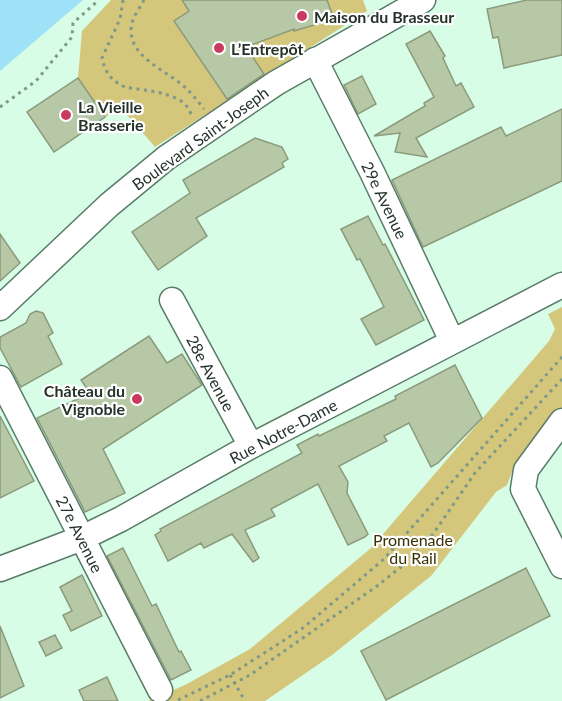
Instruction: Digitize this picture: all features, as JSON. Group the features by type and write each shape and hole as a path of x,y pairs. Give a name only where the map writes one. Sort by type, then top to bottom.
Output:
{"street":[{"name":"Boulevard Saint-Joseph","path":"0,308 109,205 166,158 276,83 423,0"},
{"name":"29e Avenue","path":"315,60 372,172 452,341"},
{"name":"Rue Notre-Dame","path":"0,569 82,538 121,519 251,446 562,285"},
{"name":"28e Avenue","path":"172,300 251,446"},
{"name":"27e Avenue","path":"0,378 167,696"},
{"path":"562,421 526,470 523,489 562,566"}],"path":[{"path":"0,107 36,81 72,37 73,23 99,0"},
{"path":"123,0 120,19 102,58 106,72 117,83 126,87 182,100 190,110 190,121"},
{"path":"144,0 132,24 131,32 135,47 140,54 181,84 208,115"},
{"path":"167,696 230,675 303,628 384,559 562,357"},
{"path":"200,701 235,685 377,586 406,563 433,534 475,473 562,379"},
{"path":"230,675 244,701"}],"green space":[{"path":"111,0 363,0 367,11 155,147 122,109 105,117 78,78 82,31"},
{"name":"Promenade du Rail","path":"562,307 562,407 512,472 507,485 496,492 431,576 332,655 265,701 148,701 185,685 250,649 371,548 549,341 555,329 548,314"}],"water":[{"path":"0,0 83,0 0,71"}],"building":[{"path":"182,0 327,0 334,19 294,31 294,29 246,47 264,74 227,99 174,21 189,11"},
{"path":"527,0 562,0 562,55 504,68 498,37 493,38 487,9"},
{"path":"430,31 445,56 443,58 456,86 461,83 474,107 416,138 427,157 395,152 400,133 374,136 425,106 424,103 434,97 406,44"},
{"path":"362,76 376,104 358,114 344,85"},
{"name":"La Vieille Brasserie","path":"78,78 105,117 54,152 27,112"},
{"path":"562,109 562,181 423,247 392,180 501,127 506,136"},
{"path":"255,138 282,147 288,159 282,163 284,167 196,218 207,236 158,270 132,232 190,193 183,180"},
{"path":"368,216 424,320 376,345 361,319 384,307 360,259 357,260 341,229"},
{"path":"0,234 20,263 0,281"},
{"path":"36,311 43,313 53,333 48,336 62,364 21,387 0,348 0,337 26,323 30,314"},
{"path":"149,336 167,363 182,354 202,385 103,449 125,493 85,512 37,418 90,393 81,380"},
{"path":"455,365 482,418 438,463 431,467 409,423 384,436 387,441 339,466 348,482 347,493 368,534 365,537 348,545 318,484 271,509 275,516 245,530 259,558 253,562 232,534 204,548 201,543 168,561 155,535 161,531 160,529 302,453 297,445 396,399 395,396"},
{"path":"0,416 34,481 0,498"},
{"path":"123,548 152,606 156,604 179,652 181,651 191,670 171,680 107,556"},
{"path":"526,568 550,616 386,700 361,651"},
{"path":"82,575 102,616 71,631 63,615 72,611 60,587"},
{"path":"0,626 24,686 0,698"},
{"path":"55,635 62,648 46,656 39,642"},
{"path":"107,677 118,701 84,701 79,690"}],"place":[{"name":"Maison du Brasseur","path":"302,16"},
{"name":"L’Entrepôt","path":"219,48"},
{"name":"La Vieille Brasserie","path":"66,115"},
{"name":"Château du Vignoble","path":"137,399"}]}
